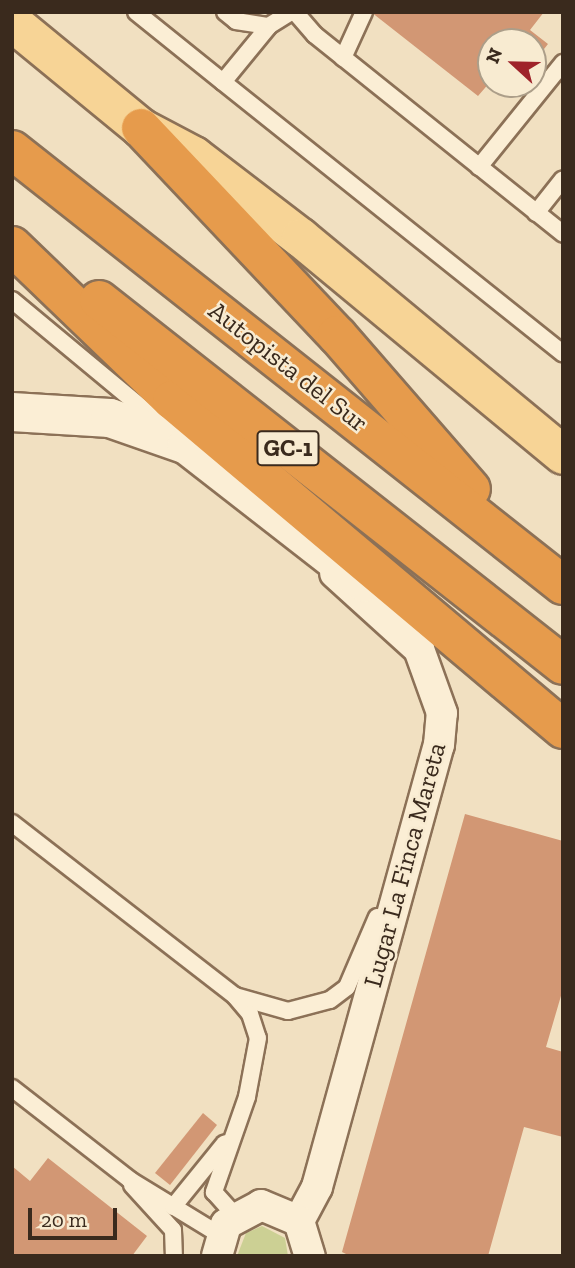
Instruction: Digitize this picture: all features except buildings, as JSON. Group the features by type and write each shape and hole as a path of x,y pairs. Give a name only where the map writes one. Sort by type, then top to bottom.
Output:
{"highway":[{"path":"141,128 337,335 551,576"},
{"name":"Autopista del Sur","path":"12,150 551,576"},
{"name":"GC-1","path":"12,231 563,665"},
{"path":"12,246 172,400 563,729"}],"main road":[{"path":"12,22 141,128 194,156 301,238 563,456"}],"street":[{"path":"12,412 110,418 187,445 281,520 563,734"},
{"name":"Lugar La Finca Mareta","path":"281,520 419,649 435,684 442,713 439,745 317,1187 299,1220"},
{"path":"224,1235 275,1206 299,1220 310,1256"}],"lane":[{"path":"135,12 563,353"},
{"path":"225,12 236,21 269,26"},
{"path":"223,82 269,26 293,12 343,58 563,234"},
{"path":"343,58 364,12"},
{"path":"479,167 563,63"},
{"path":"536,213 563,179"},
{"path":"12,300 187,445"},
{"path":"12,823 234,996 250,1014 258,1038 247,1097 231,1136 214,1192 224,1235"},
{"path":"234,996 288,1012 322,1004 347,987 365,954 390,874 412,844"},
{"path":"12,1088 130,1180 224,1235"},
{"path":"173,1207 231,1136"},
{"path":"130,1180 136,1194 173,1230 174,1256"}],"green space":[{"path":"262,1226 285,1238 288,1256 237,1256 246,1233"}]}
